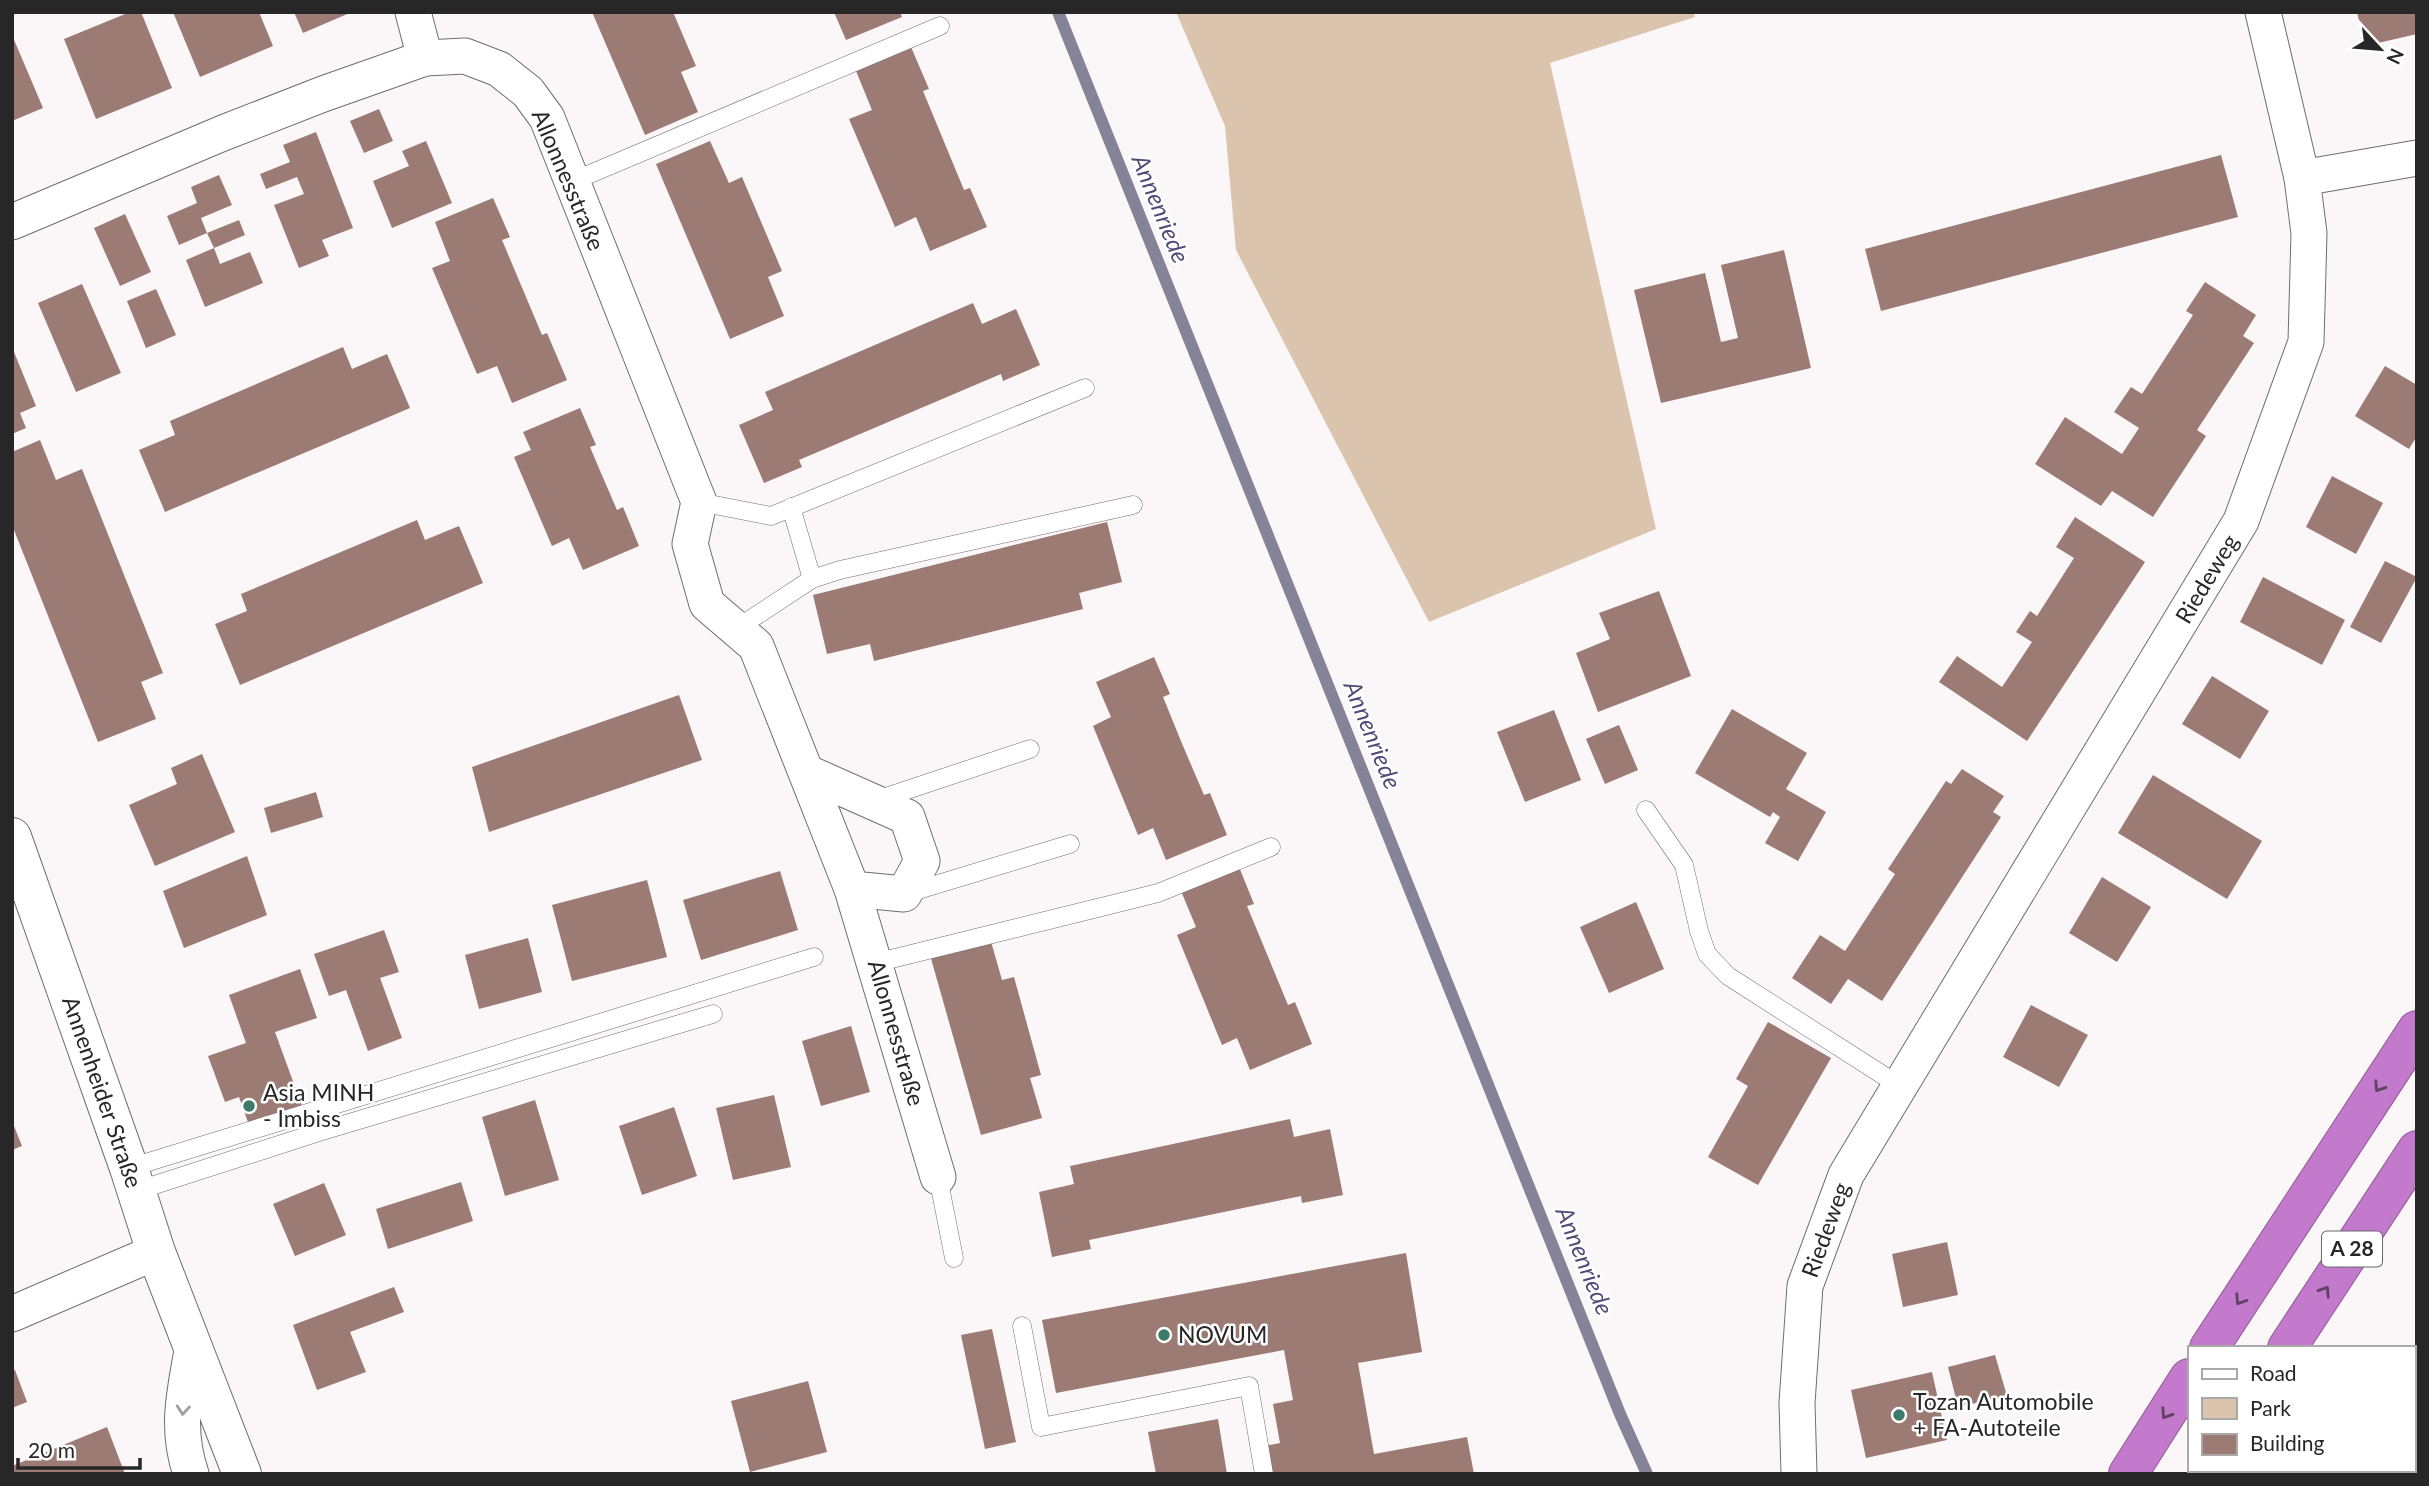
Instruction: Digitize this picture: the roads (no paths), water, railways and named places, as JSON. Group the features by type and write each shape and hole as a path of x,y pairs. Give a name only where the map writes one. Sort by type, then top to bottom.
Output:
{"highway":[{"name":"A 28","path":"2210,1346 2417,1030"},
{"name":"A 28","path":"2288,1346 2417,1150"},
{"path":"2135,1462 2188,1380"}],"street":[{"path":"413,12 425,58"},
{"name":"Riedeweg","path":"1799,1474 1797,1403 1805,1286 1846,1175 2241,521 2306,342 2309,233 2302,178 2263,12"},
{"name":"Allonnesstraße","path":"12,222 236,128 425,58 465,56 499,69 528,92 547,118 699,502 690,544 707,604 756,646 852,889 938,1177"},
{"path":"2302,178 2417,158"},
{"path":"806,772 907,817 922,861 904,894 852,889"},
{"name":"Annenheider Straße","path":"12,837 156,1252 242,1474"},
{"path":"12,1314 156,1252"},
{"name":"Annenheider Straße","path":"191,1474 183,1450 181,1424 192,1345"}],"lane":[{"path":"571,181 940,26"},
{"path":"699,502 771,516 1085,388"},
{"path":"736,629 812,579 840,570 1133,505"},
{"path":"791,507 812,579"},
{"path":"872,802 1030,749"},
{"path":"1646,810 1684,865 1699,932 1707,954 1728,976 1900,1086"},
{"path":"904,894 1070,844"},
{"path":"875,963 1158,893 1271,847"},
{"path":"133,1180 814,957"},
{"path":"133,1180 319,1132 713,1014"},
{"path":"938,1177 954,1258"},
{"path":"1022,1326 1041,1427 1249,1386 1264,1474"}],"waterway":[{"name":"Annenriede","path":"1058,12 1620,1414 1647,1474"}],"place":[{"name":"Asia MINH - Imbiss","path":"249,1106"},
{"name":"NOVUM","path":"1164,1335"},
{"name":"Tozan Automobile + FA-Autoteile","path":"1899,1415"}]}
